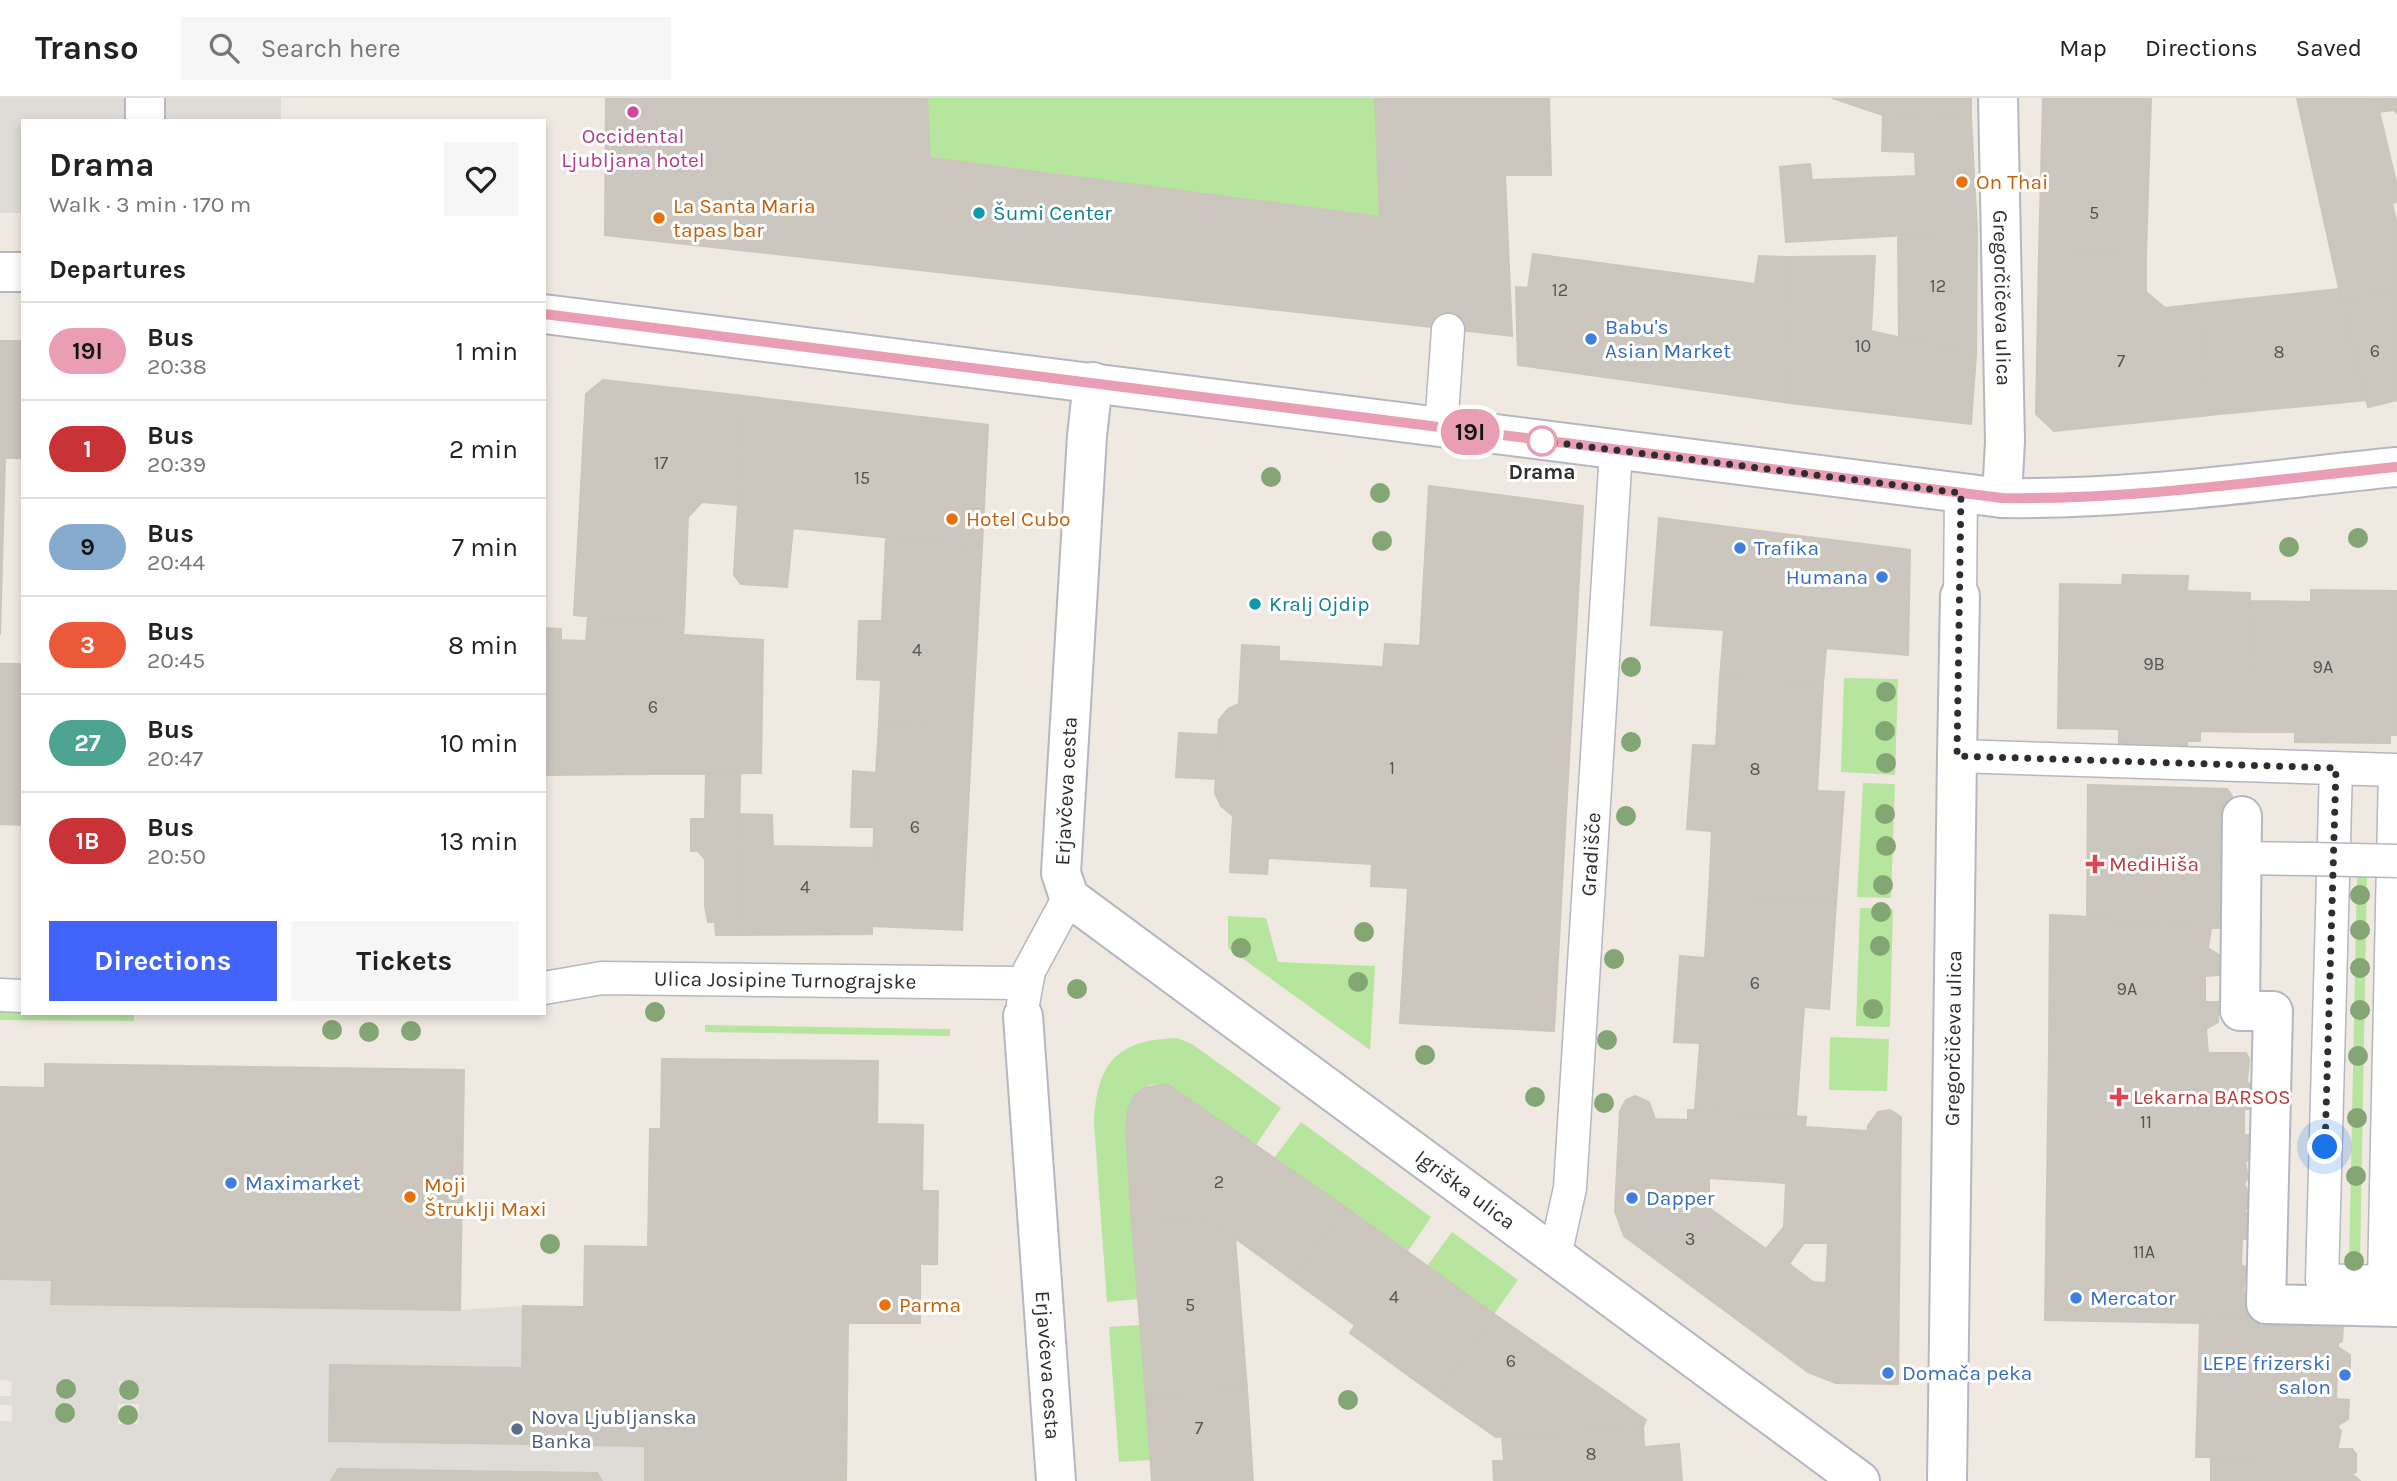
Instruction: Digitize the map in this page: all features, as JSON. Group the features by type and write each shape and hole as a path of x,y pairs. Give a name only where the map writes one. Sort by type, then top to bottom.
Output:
{"street":[{"path":"145,98 145,119"},
{"name":"Gregorčičeva ulica","path":"1998,98 2005,441 2002,498"},
{"path":"0,272 21,272"},
{"path":"546,314 2002,498 2057,499 2193,490 2397,467"},
{"name":"Erjavčeva cesta","path":"1069,897 1061,873 1087,436 1093,382"},
{"name":"Gregorčičeva ulica","path":"1947,1481 1960,596"},
{"path":"2242,816 2240,1011 2273,1011 2266,1304 2397,1307"},
{"name":"Igriška ulica","path":"1069,897 1860,1481"},
{"name":"Erjavčeva cesta","path":"1024,999 1056,1481"}],"lane":[{"path":"1441,428 1448,330"},
{"name":"Gradišče","path":"1555,1256 1570,1188 1616,451"},
{"path":"1960,596 1961,493"},
{"path":"1957,756 2336,768 2395,770 2384,1282 2322,1280 2336,768"},
{"path":"2242,858 2397,861"},
{"name":"Erjavčeva cesta","path":"1024,999 1069,897"},
{"name":"Ulica Josipine Turnograjske","path":"546,988 602,978 1024,999"},
{"path":"0,995 21,996"}],"green space":[{"path":"927,98 1375,98 1380,217 930,158"},
{"path":"1844,678 1898,679 1895,775 1841,772"},
{"path":"1863,783 1895,784 1891,898 1857,897"},
{"path":"2367,873 2360,1264 2349,1264 2357,874"},
{"path":"1860,908 1893,909 1890,1027 1856,1026"},
{"path":"1228,916 1266,918 1278,962 1375,966 1370,1050 1228,948"},
{"path":"0,1011 21,1011 21,1015 134,1015 134,1021 0,1020"},
{"path":"705,1025 950,1029 950,1036 705,1032"},
{"path":"1830,1037 1889,1039 1887,1091 1829,1090"},
{"path":"1177,1038 1192,1044 1281,1108 1256,1145 1167,1084 1150,1085 1134,1096 1126,1129 1138,1299 1107,1302 1094,1123 1100,1085 1105,1070 1125,1050 1156,1040"},
{"path":"1301,1122 1431,1217 1408,1251 1274,1158"},
{"path":"1452,1232 1518,1280 1494,1314 1427,1266"},
{"path":"1140,1325 1151,1460 1119,1462 1109,1327"}],"shaded area":[{"path":"0,98 281,98 281,119 21,119 21,213 0,213"},
{"path":"0,1279 52,1280 51,1304 460,1310 523,1306 522,1368 330,1365 329,1441 645,1446 645,1481 602,1481 597,1473 338,1469 331,1481 0,1481 0,1421 12,1421 12,1405 0,1405 0,1396 11,1396 12,1381 0,1380","holes":["58,1380 74,1380 74,1396 57,1396","119,1381 136,1382 135,1398 119,1397","118,1404 139,1404 138,1424 118,1424","57,1406 74,1406 74,1421 58,1421"]}],"building":[{"name":"Šumi Center","path":"606,98 927,98 930,158 1380,217 1375,98 1549,98 1551,175 1505,175 1512,336 605,235"},
{"path":"1832,98 1971,98 1971,117 1883,115"},
{"path":"2043,98 2151,98 2146,254 2039,253"},
{"path":"2297,98 2376,98 2397,186 2397,202 2392,203 2397,225 2397,288 2342,302"},
{"path":"2376,98 2397,98 2397,113 2393,110 2379,112"},
{"path":"1883,115 1971,117 1977,231 1786,242 1780,167 1810,164 1812,180 1916,176 1915,152 1882,151"},
{"path":"1977,231 1976,355 1899,336 1898,235"},
{"path":"2039,253 2146,254 2146,292 2165,308 2199,304 2210,415 2054,431 2036,414"},
{"path":"1533,254 1755,284 1759,256 1787,257 1790,403 1518,365 1516,287 1528,288"},
{"path":"1875,256 1871,331 1976,355 1971,424 1790,403 1787,257"},
{"path":"2397,288 2397,400 2368,407 2342,302"},
{"path":"2339,289 2366,400 2210,415 2199,304"},
{"path":"0,341 21,341 21,458 0,458"},
{"path":"603,380 744,396 738,505 702,502 688,517 684,625 574,615 586,394"},
{"path":"744,396 988,425 982,547 793,528 787,587 741,584 734,575"},
{"path":"0,458 5,458 0,635"},
{"name":"Drama","path":"1429,486 1583,506 1554,1031 1400,1023 1408,888 1371,886 1372,864 1268,858 1267,874 1230,872 1233,816 1221,806 1215,793 1219,720 1228,709 1239,704 1242,645 1279,647 1279,661 1383,667 1385,644 1420,646"},
{"path":"1659,518 1910,550 1908,655 1826,648 1823,684 1720,677 1724,630 1651,625"},
{"path":"886,538 982,547 972,729 879,724 881,680 857,679 859,621 882,621"},
{"path":"2123,575 2188,576 2187,591 2250,593 2248,732 2200,731 2200,741 2187,741 2187,745 2119,743 2119,729 2058,728 2060,584 2122,585"},
{"path":"2311,590 2397,591 2397,735 2390,735 2390,743 2295,742 2295,732 2248,732 2250,601 2311,602"},
{"path":"588,615 684,625 683,635 763,640 761,773 546,775 546,628 561,629 561,640 586,641"},
{"path":"0,664 21,664 21,825 0,824"},
{"path":"1720,677 1823,684 1817,791 1844,792 1836,903 1709,894 1712,831 1687,829 1693,745 1716,746"},
{"path":"879,724 972,729 962,930 872,926 874,827 851,827 853,771 876,773"},
{"path":"1179,733 1218,735 1216,779 1176,777"},
{"path":"740,773 738,935 716,935 715,922 708,922 705,906 705,859 698,851 691,851 691,819 705,819 706,774"},
{"path":"2088,785 2227,789 2232,796 2224,928 2111,924 2111,918 2087,917"},
{"path":"739,814 772,815 773,846 873,848 872,934 738,935"},
{"path":"1709,894 1836,903 1829,1009 1804,1007 1796,1117 1695,1110 1700,1043 1674,1042 1680,956 1705,958"},
{"path":"2050,915 2111,918 2111,924 2211,928 2208,948 2219,955 2219,975 2205,976 2205,1002 2218,1002 2218,1022 2206,1029 2208,1053 2049,1053"},
{"path":"2049,1053 2246,1053 2249,1059 2247,1082 2258,1090 2258,1109 2244,1109 2244,1135 2257,1135 2257,1155 2245,1162 2248,1177 2244,1184 2047,1185"},
{"path":"662,1059 878,1061 877,1124 923,1125 922,1191 938,1191 937,1264 920,1264 920,1323 848,1323 846,1481 645,1481 645,1446 329,1441 330,1365 522,1368 523,1306 584,1307 585,1246 648,1247 650,1129 661,1129"},
{"name":"Maximarket","path":"45,1064 464,1070 460,1310 51,1304 52,1280 0,1279 0,1087 45,1088"},
{"path":"1167,1084 1345,1207 1293,1280 1210,1220 1132,1225 1126,1129 1128,1110 1134,1096 1144,1088"},
{"path":"1635,1096 1649,1102 1655,1119 1688,1120 1688,1110 1695,1110 1806,1117 1805,1127 1868,1131 1868,1126 1878,1112 1890,1110 1901,1117 1898,1384 1836,1383 1808,1372 1624,1236 1615,1211 1620,1111 1626,1100","holes":["1709,1178 1786,1183 1784,1227 1766,1249 1709,1208","1804,1243 1828,1243 1826,1283 1813,1282 1789,1264"]},
{"path":"2244,1184 2248,1207 2244,1212 2257,1218 2256,1239 2242,1239 2241,1265 2247,1268 2243,1291 2255,1297 2255,1317 2202,1316 2200,1323 2045,1320 2047,1185"},
{"path":"1345,1207 1494,1314 1437,1396 1350,1333 1355,1325 1293,1280"},
{"path":"1210,1220 1235,1238 1247,1389 1146,1396 1132,1225"},
{"path":"1494,1314 1646,1420 1643,1427 1496,1437 1437,1396"},
{"path":"2202,1316 2255,1317 2343,1325 2342,1341 2338,1343 2338,1347 2350,1355 2350,1371 2337,1372 2336,1399 2349,1400 2348,1419 2337,1426 2341,1431 2336,1456 2196,1457"},
{"path":"1247,1389 1253,1481 1152,1481 1146,1396"},
{"path":"1643,1427 1644,1447 1679,1444 1682,1481 1494,1481 1493,1461 1504,1461 1502,1436"},
{"path":"2352,1449 2356,1454 2356,1472 2352,1474 2360,1481 2211,1481 2211,1458 2336,1456 2336,1451"},
{"path":"338,1469 597,1473 602,1481 331,1481"}],"bus line":[{"name":"19I","path":"546,314 981,367 1616,451 2002,498 2057,499 2193,490 2397,467"}],"place":[{"name":"Occidental Ljubljana hotel","path":"633,112"},
{"name":"On Thai","path":"1962,182"},
{"name":"Šumi Center","path":"979,213"},
{"name":"La Santa Maria tapas bar","path":"659,218"},
{"name":"Babu's Asian Market","path":"1591,339"},
{"name":"Drama","path":"1542,441"},
{"name":"Hotel Cubo","path":"952,519"},
{"name":"Trafika","path":"1740,548"},
{"name":"Humana","path":"1882,577"},
{"name":"Kralj Ojdip","path":"1255,604"},
{"name":"MediHiša","path":"2095,864"},
{"name":"Lekarna BARSOS","path":"2119,1097"},
{"name":"Maximarket","path":"231,1183"},
{"name":"Moji Štruklji Maxi","path":"410,1197"},
{"name":"Dapper","path":"1632,1198"},
{"name":"Mercator","path":"2076,1298"},
{"name":"Parma","path":"885,1305"},
{"name":"Domača peka","path":"1888,1373"},
{"name":"LEPE frizerski salon","path":"2345,1375"},
{"name":"Nova Ljubljanska Banka","path":"517,1429"}],"route":[{"path":"1542,441 1961,493 1957,756 2336,768 2325,1147"}]}
